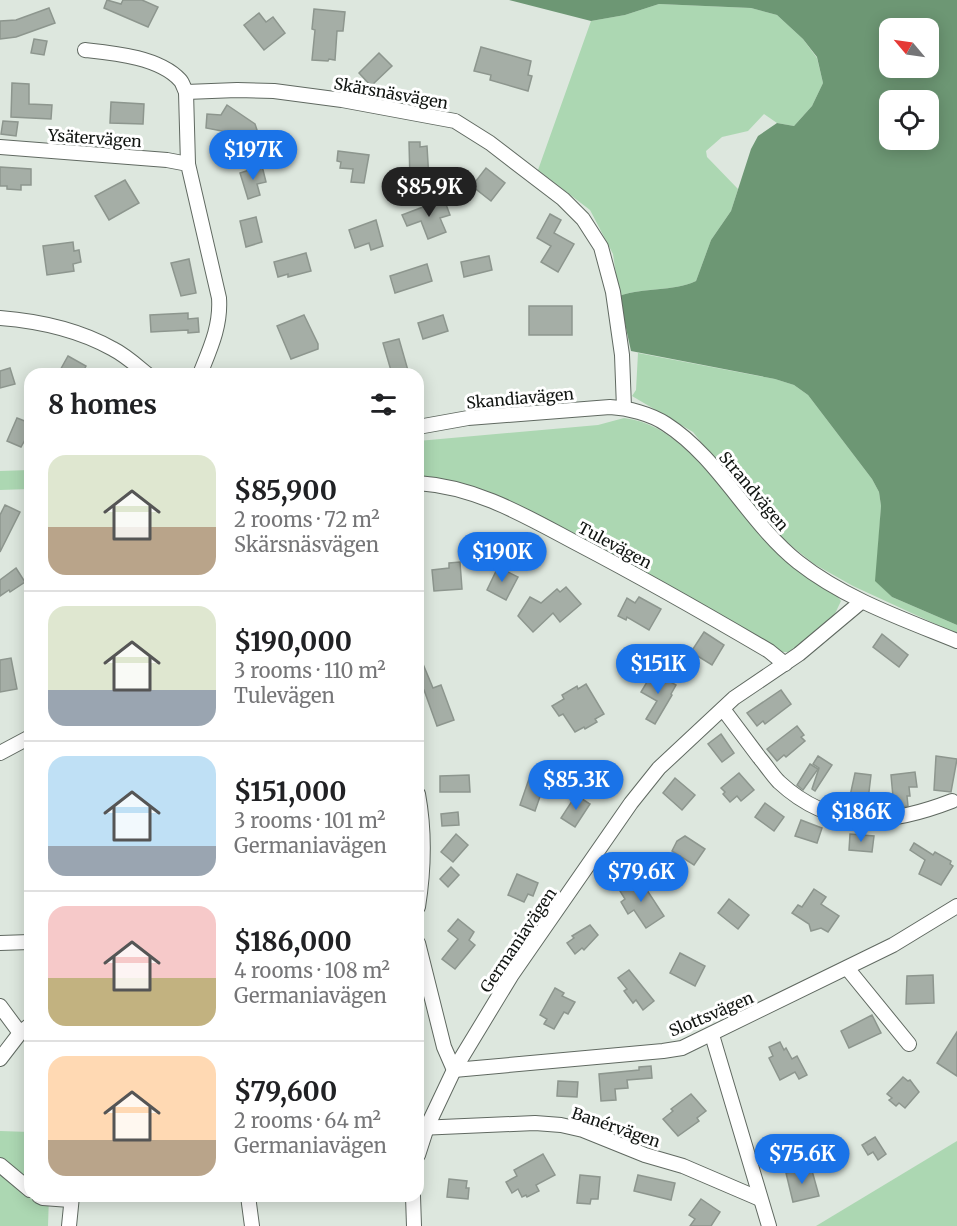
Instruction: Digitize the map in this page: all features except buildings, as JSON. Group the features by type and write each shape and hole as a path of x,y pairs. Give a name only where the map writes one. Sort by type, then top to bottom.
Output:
{"street":[{"path":"85,50 122,54 162,67 181,80 186,92 188,164 220,307 213,342 202,368"},
{"name":"Skärsnäsvägen","path":"186,92 274,91 342,100 454,121 490,143 563,199 583,219 601,247 613,292 622,356 624,408"},
{"name":"Ysätervägen","path":"0,147 167,160 188,164"},
{"path":"0,318 64,329 89,337 115,350 139,368"},
{"name":"Skandiavägen","path":"424,426 468,418 610,407 624,408"},
{"name":"Strandvägen","path":"624,408 665,423 695,447 770,537 800,564 861,602 957,641"},
{"name":"Tulevägen","path":"424,483 442,484 485,496 657,585 769,651 785,664"},
{"name":"Germaniavägen","path":"424,1125 454,1070 511,976 631,803 659,768 734,698 785,664 861,602"},
{"path":"723,709 778,781 794,795 824,811 864,820 890,819 919,814 952,801"},
{"path":"0,753 24,740"},
{"name":"Slottsvägen","path":"454,1070 682,1048 892,945 957,906"},
{"path":"0,943 24,942"},
{"path":"424,968 444,1047 454,1070"},
{"path":"847,968 909,1044"},
{"path":"0,1006 24,1028"},
{"path":"0,1059 24,1030"},
{"path":"712,1035 769,1226"},
{"name":"Banérvägen","path":"424,1127 535,1123 561,1125 583,1130 645,1155 683,1166 760,1199"},
{"path":"0,1165 24,1185"},
{"path":"69,1226 71,1202"},
{"path":"249,1202 252,1226"},
{"path":"412,1202 414,1226"}],"shaded area":[{"path":"509,0 957,0 957,625 892,597 875,581 881,506 879,492 872,479 808,395 794,385 775,379 631,351 619,296 638,291 677,287 696,281 711,240 731,211 751,149 758,136 777,123 794,126 812,106 823,83 817,57 803,39 777,15 751,8 659,4 625,15 591,21"},
{"path":"659,4 751,8 777,15 803,39 817,58 823,83 812,106 794,126 777,123 764,114 748,131 722,137 706,151 707,157 738,189 731,211 711,240 696,281 677,287 638,291 619,296 613,254 590,210 538,170 591,21 625,15"},
{"path":"638,353 775,379 794,385 808,395 872,479 879,492 881,506 876,581 892,597 957,625 957,634 853,586 814,564 784,540 757,512 693,432 632,396 636,390"},
{"path":"624,418 647,424 669,436 688,452 774,549 834,592 841,601 831,622 789,652 779,652 590,546 424,481 424,440 598,425"},
{"path":"24,470 24,489 0,490 0,471"},
{"path":"0,1131 24,1132 24,1202 49,1202 48,1226 0,1226"},
{"path":"957,1141 957,1226 816,1226"}]}
